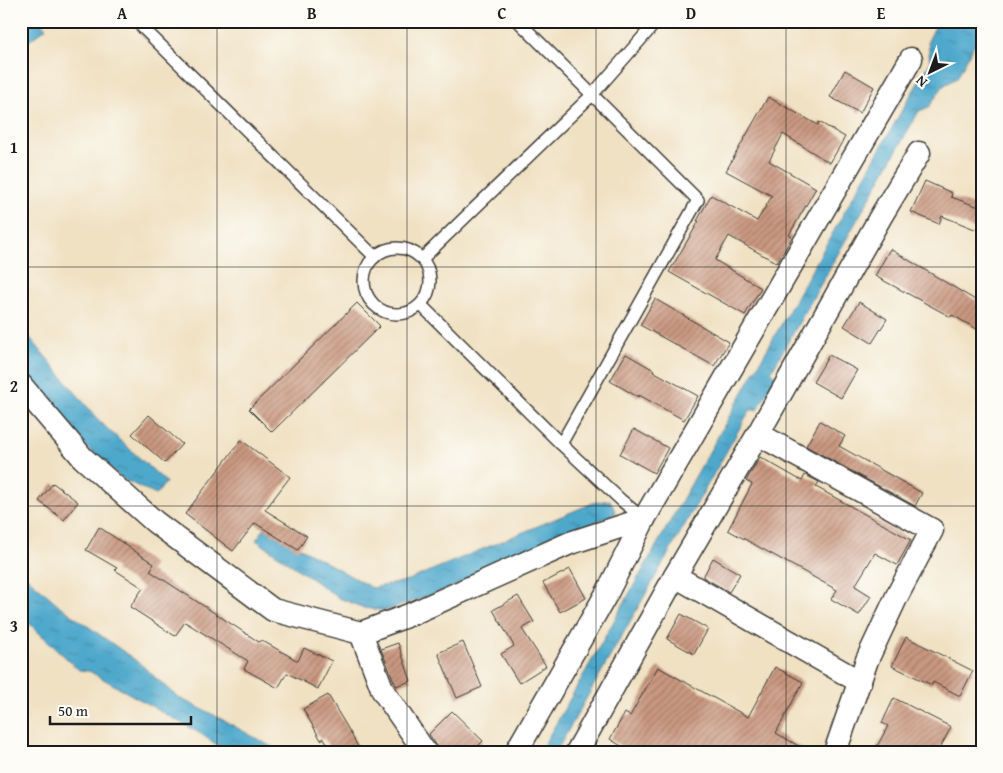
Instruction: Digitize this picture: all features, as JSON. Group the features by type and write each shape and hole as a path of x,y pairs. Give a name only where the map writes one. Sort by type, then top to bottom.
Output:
{"street":[{"path":"516,752 607,593 644,519 911,58"},
{"path":"577,752 675,576 919,153"},
{"path":"21,385 83,458 155,522 273,610 361,633 409,615 570,543 644,519"},
{"path":"758,434 932,530 896,596 867,660 835,752"},
{"path":"675,576 860,682"},
{"path":"361,633 383,691 425,752"}],"lane":[{"path":"136,21 375,257"},
{"path":"518,21 698,200 561,444"},
{"path":"422,259 592,94 657,21"},
{"path":"399,248 412,251 422,259 429,270 431,282 428,295 421,305 410,312 397,315 384,312 373,304 366,293 364,280 367,267 375,257 386,250 399,248"},
{"path":"421,305 561,444 644,519"}],"water":[{"path":"21,21 40,21 46,28 21,47"},
{"path":"938,21 982,21 982,29 957,78 943,86 929,107 919,111 771,372 777,377 757,410 750,410 556,752 540,752 930,63 928,41"},
{"path":"21,327 100,422 166,482 156,495 123,479 83,444 21,368"},
{"path":"610,500 616,513 451,588 385,611 364,608 339,598 256,540 265,528 372,588 406,581 593,503"},
{"path":"21,572 61,607 138,662 179,698 281,752 227,752 201,734 89,671 79,670 21,616"}],"building":[{"path":"845,70 874,87 860,113 830,97"},
{"path":"768,97 818,125 819,122 845,137 830,163 783,134 769,161 816,188 789,235 792,237 777,263 729,236 715,260 761,288 745,315 669,272 699,221 697,221 711,195 757,221 772,196 726,171"},
{"path":"925,181 952,193 951,197 982,208 982,218 977,230 942,216 939,224 911,212"},
{"path":"890,249 982,304 982,332 875,276"},
{"path":"655,299 729,342 714,366 640,325"},
{"path":"859,302 887,319 872,343 844,326"},
{"path":"357,303 380,326 272,432 249,409"},
{"path":"626,354 698,396 684,420 610,381"},
{"path":"829,355 857,370 841,398 813,382"},
{"path":"149,415 182,444 165,463 132,434"},
{"path":"820,421 845,436 839,446 922,493 915,506 806,446"},
{"path":"634,429 668,448 654,473 620,454"},
{"path":"241,440 290,477 265,510 307,536 298,550 255,523 233,551 185,514"},
{"path":"760,457 802,481 805,475 819,482 816,487 911,540 897,565 875,553 855,586 871,596 859,615 831,599 837,590 728,530 752,484 746,481"},
{"path":"53,483 78,502 64,520 39,501"},
{"path":"99,527 154,564 150,571 259,642 261,640 298,661 304,648 332,661 318,689 287,673 278,688 244,669 248,661 185,622 175,636 130,607 143,588 115,570 117,568 86,550"},
{"path":"713,558 740,574 729,592 703,577"},
{"path":"570,569 586,598 560,612 543,583"},
{"path":"518,596 534,622 522,629 546,666 519,683 501,654 514,646 493,610"},
{"path":"681,614 708,629 694,654 667,639"},
{"path":"906,637 973,671 960,696 933,682 932,685 892,666"},
{"path":"463,642 482,687 457,698 438,653"},
{"path":"398,643 411,681 396,686 381,649"},
{"path":"658,667 748,717 775,667 803,682 776,733 809,752 631,752 610,739 625,713 630,716"},
{"path":"328,695 361,752 332,752 324,738 321,740 303,709"},
{"path":"894,698 951,727 938,752 874,752 888,726 882,723"},
{"path":"452,711 483,741 472,752 441,752 429,734"}]}
